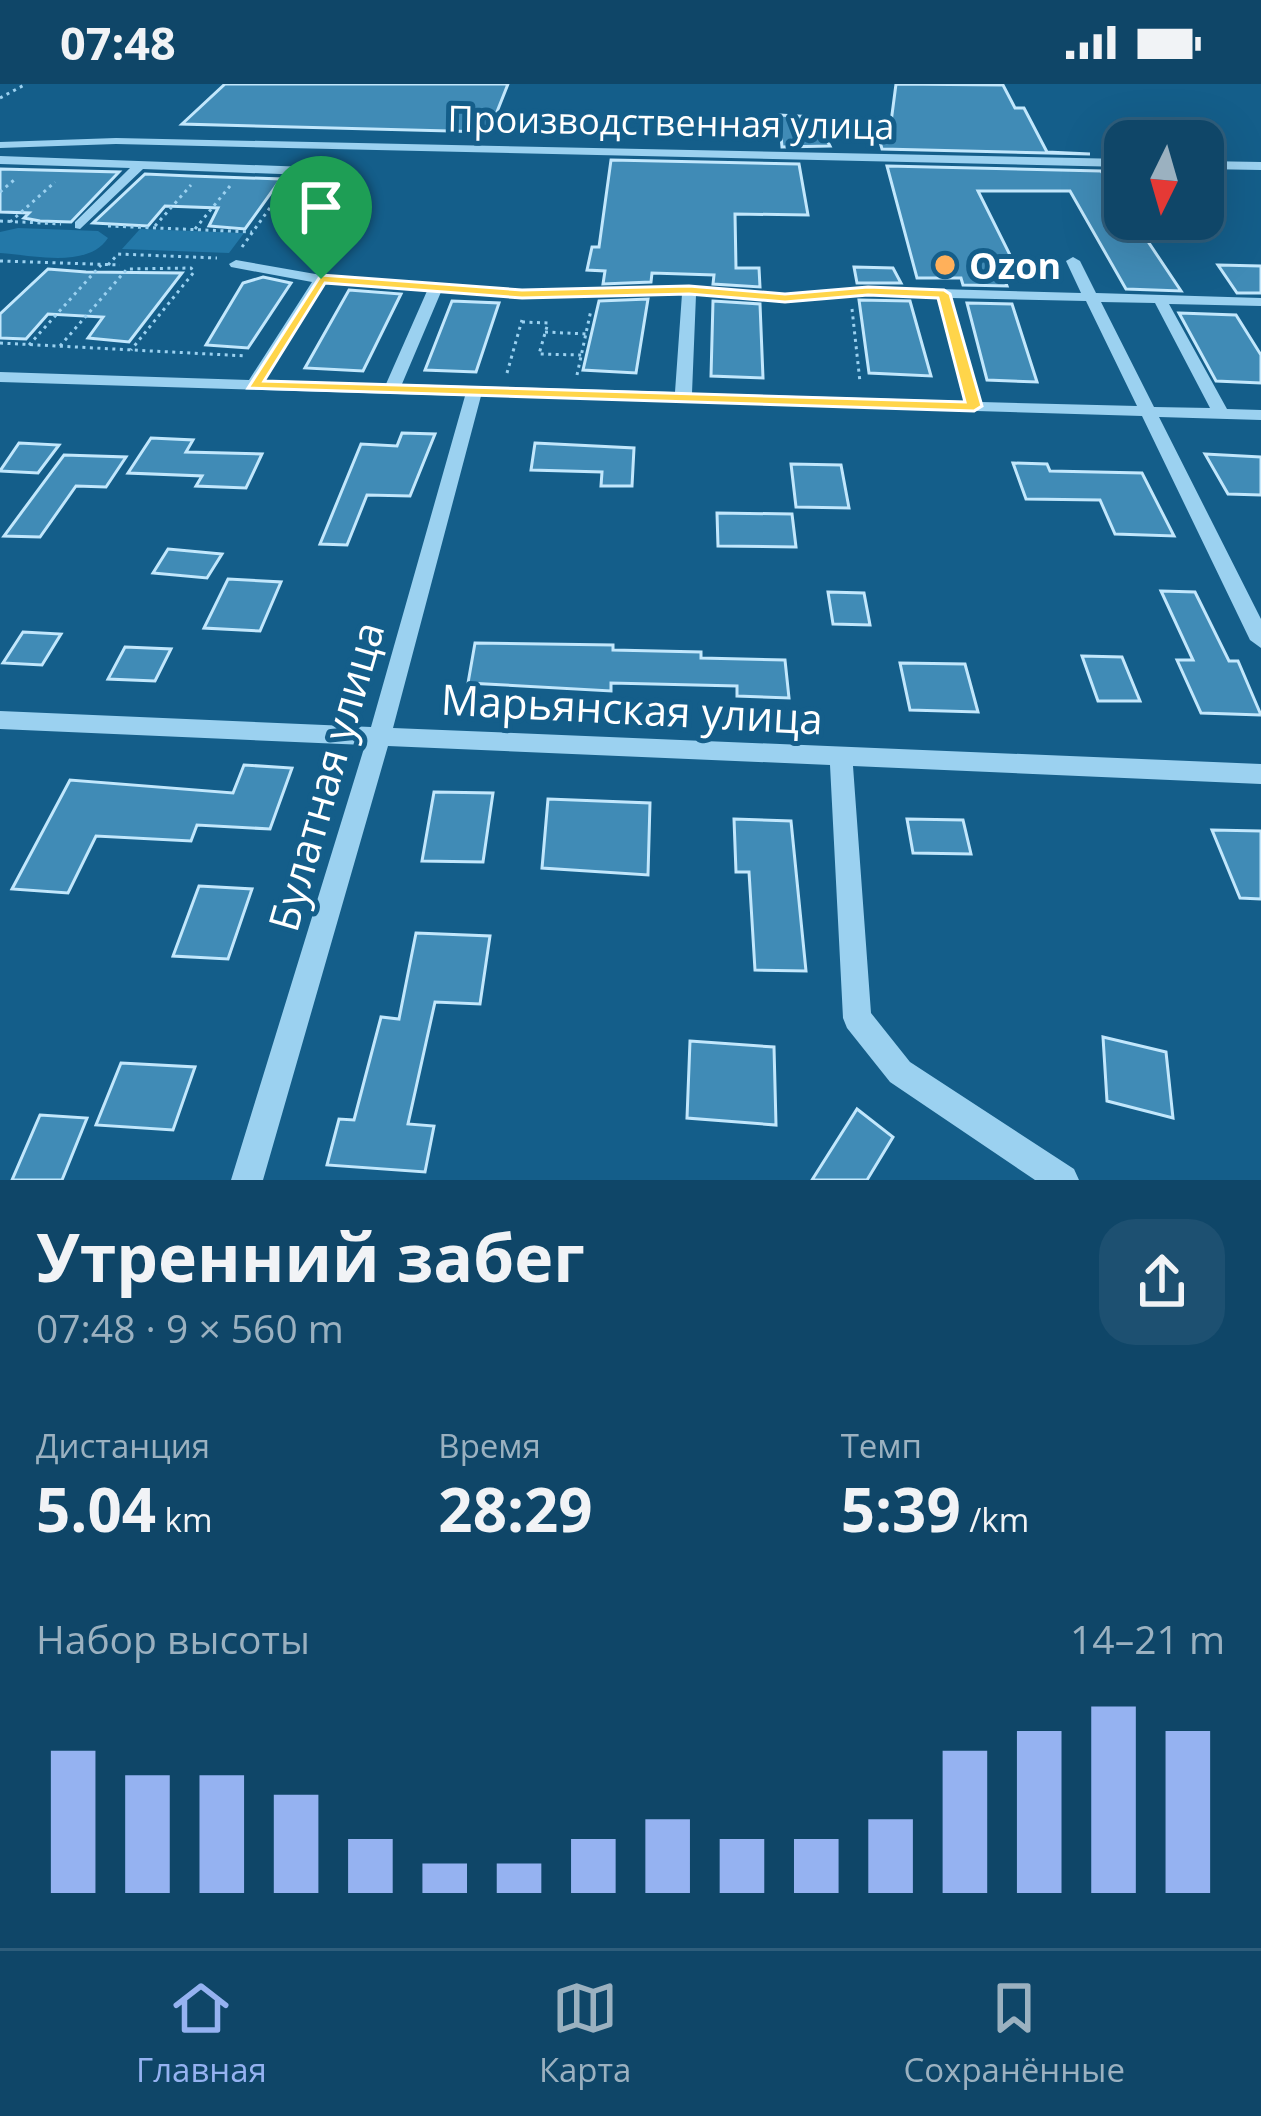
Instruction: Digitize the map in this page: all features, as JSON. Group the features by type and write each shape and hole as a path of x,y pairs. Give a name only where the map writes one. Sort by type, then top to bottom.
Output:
{"street":[{"name":"Производственная улица","path":"0,146 163,141 1104,163"},
{"path":"0,160 307,171"},
{"path":"80,225 140,165"},
{"path":"1224,165 1261,166"},
{"path":"232,260 321,279 530,294 689,290 785,298 850,292 1261,302"},
{"path":"1073,261 1143,411 1261,640"},
{"path":"254,385 321,279"},
{"path":"392,389 436,288"},
{"path":"683,399 689,290"},
{"path":"944,294 974,406"},
{"path":"1159,298 1221,414"},
{"path":"0,377 1261,415"},
{"name":"Булатная улица","path":"247,1180 380,734 474,393"},
{"name":"Марьянская улица","path":"0,720 1261,774"},
{"path":"841,758 857,1018 900,1072 1064,1180"}],"path":[{"path":"0,98 26,84"},
{"path":"153,228 203,171"},
{"path":"194,229 241,173"},
{"path":"29,345 118,254 232,260 292,178"},
{"path":"10,222 57,180"},
{"path":"0,221 252,232"},
{"path":"0,261 120,265"},
{"path":"60,346 127,269 191,268 194,272 131,350"},
{"path":"575,386 595,291"},
{"path":"850,292 861,393"},
{"path":"504,384 530,294"},
{"path":"522,322 548,323 539,354 582,356"},
{"path":"545,332 586,334"},
{"path":"0,343 271,357"}],"shaded area":[{"path":"18,228 98,231 108,238 99,248 73,257 0,253 0,232"},
{"path":"140,229 244,233 229,253 122,249"}],"building":[{"path":"225,84 508,84 489,132 182,124"},
{"path":"896,84 1003,85 1015,108 1024,108 1047,152 1090,154 882,149 876,128 890,130"},
{"path":"779,115 815,117 830,146 782,147"},
{"path":"611,160 799,164 808,215 735,214 736,268 759,268 760,287 713,284 714,275 652,273 651,282 603,284 605,271 587,270 592,247 599,247"},
{"path":"887,166 1101,171 1104,240 1147,240 1181,291 1126,289 1070,191 978,191 1022,279 1004,278 1007,286 963,285 961,278 917,278"},
{"path":"0,169 119,172 71,222 0,212"},
{"path":"145,174 281,179 245,229 209,226 218,208 165,206 148,226 93,223"},
{"path":"1218,265 1261,266 1261,293 1237,293"},
{"path":"854,267 893,268 901,283 857,283"},
{"path":"48,269 182,273 129,342 88,338 103,317 48,314 26,339 0,338 0,314"},
{"path":"263,277 291,283 248,348 206,345 243,283"},
{"path":"349,290 401,294 363,371 305,368"},
{"path":"648,299 636,373 583,370 599,301"},
{"path":"859,300 910,301 931,376 869,373"},
{"path":"452,301 499,303 476,372 425,370"},
{"path":"713,301 760,304 763,378 711,376"},
{"path":"967,303 1012,304 1037,382 987,380"},
{"path":"1179,313 1236,315 1261,355 1261,383 1216,381"},
{"path":"402,433 435,434 410,496 367,495 347,545 320,544 361,444 397,446"},
{"path":"151,438 193,440 186,452 262,454 246,488 196,486 202,476 128,473"},
{"path":"19,443 59,445 38,473 0,471"},
{"path":"535,443 634,448 632,486 601,486 602,472 531,470"},
{"path":"1205,454 1261,457 1261,495 1228,494"},
{"path":"64,455 126,457 106,487 76,486 40,537 4,536"},
{"path":"1013,463 1047,464 1050,471 1142,473 1174,536 1115,534 1100,500 1026,499"},
{"path":"791,464 841,465 849,508 796,507"},
{"path":"717,513 792,514 796,547 718,546"},
{"path":"168,549 222,554 207,578 153,573"},
{"path":"228,579 281,582 260,631 204,628"},
{"path":"1161,591 1195,592 1229,661 1238,661 1261,715 1201,713 1177,660 1193,660"},
{"path":"828,592 864,593 870,625 833,624"},
{"path":"23,632 61,634 42,665 3,663"},
{"path":"475,643 613,645 613,650 701,652 701,658 785,660 789,698 737,696 737,686 611,683 611,691 468,683"},
{"path":"125,647 171,649 155,681 108,679"},
{"path":"1082,656 1122,657 1140,701 1098,701"},
{"path":"900,663 965,664 978,712 910,710"},
{"path":"244,765 292,768 270,829 197,825 191,841 96,836 68,893 12,889 70,780 233,793"},
{"path":"434,792 493,793 483,862 422,861"},
{"path":"548,799 650,803 648,875 542,868"},
{"path":"734,819 791,821 806,971 755,970 749,872 736,872"},
{"path":"907,819 963,820 971,854 913,853"},
{"path":"1212,830 1261,831 1261,899 1240,898"},
{"path":"199,886 252,889 228,959 173,956"},
{"path":"416,933 490,936 480,1004 435,1002 408,1124 434,1126 425,1172 327,1165 339,1119 354,1120 381,1017 399,1019"},
{"path":"1103,1037 1166,1052 1173,1118 1107,1101"},
{"path":"690,1041 774,1047 776,1125 687,1118"},
{"path":"121,1063 195,1067 173,1130 96,1125"},
{"path":"857,1109 893,1137 867,1180 812,1180"},
{"path":"40,1115 87,1118 62,1180 12,1180"}],"place":[{"name":"Ozon","path":"945,265"}],"route":[{"path":"321,279 522,294 689,290 785,298 868,291 944,294 974,406 254,385 321,279"}]}
